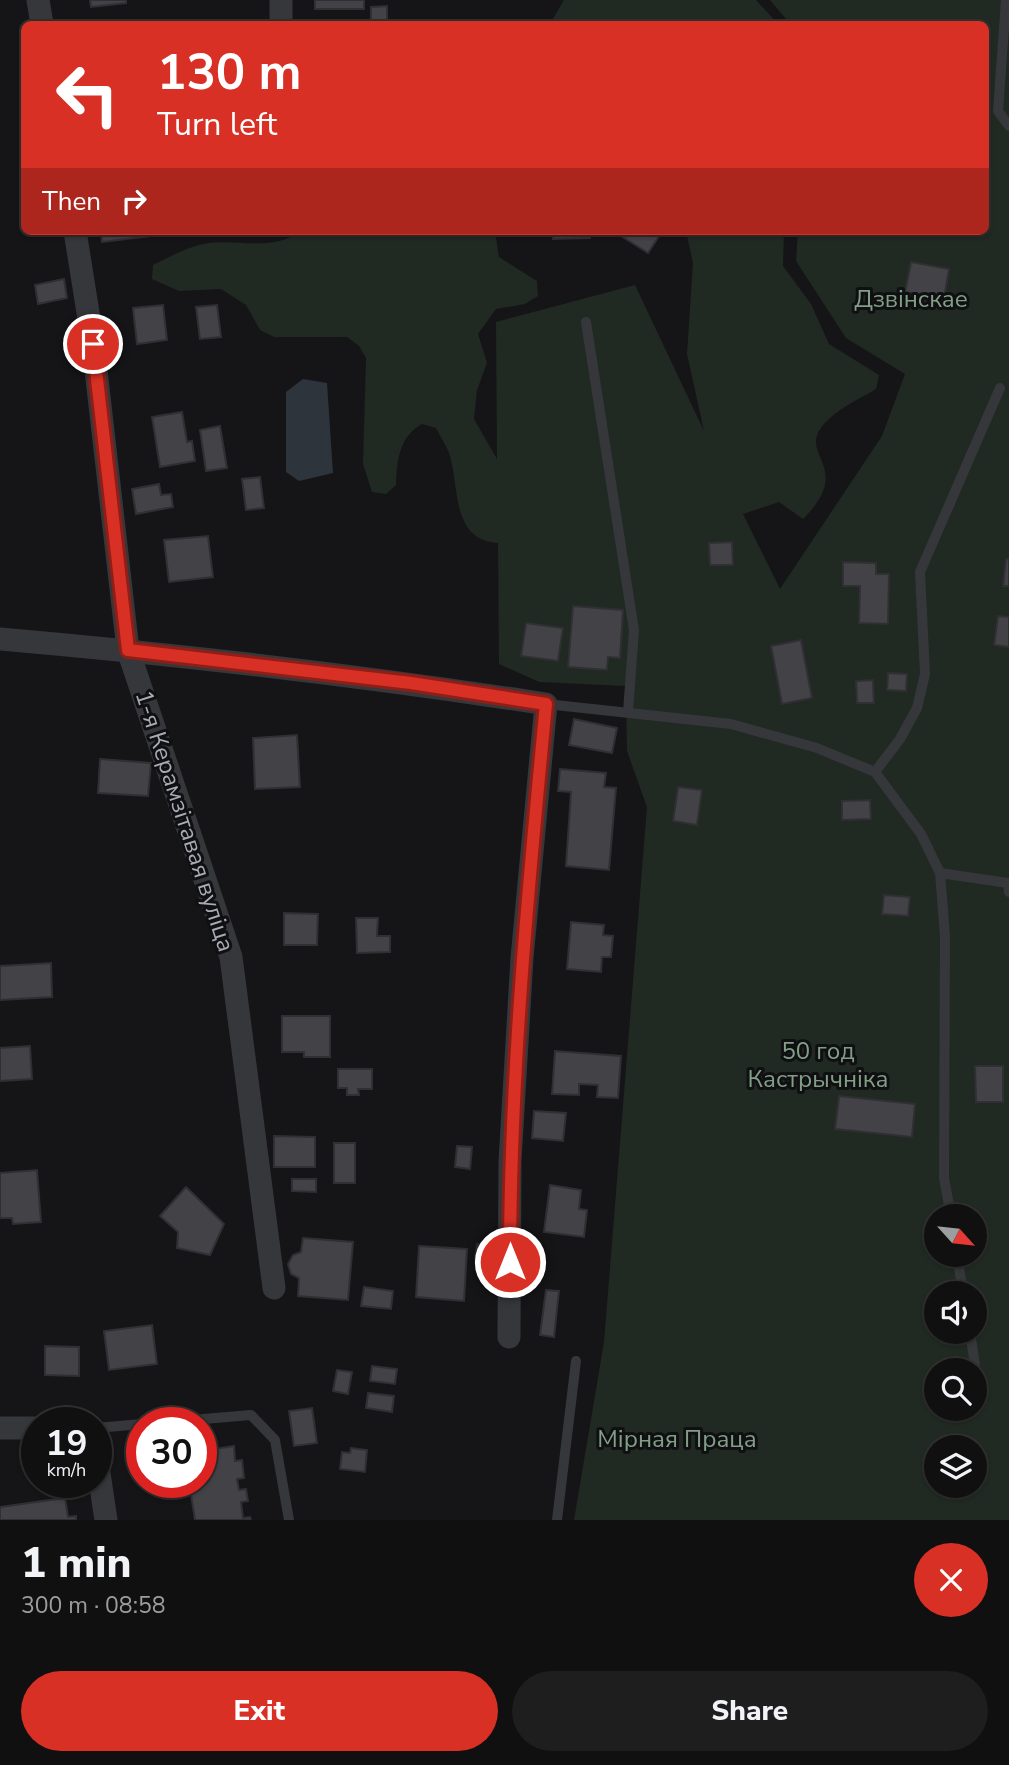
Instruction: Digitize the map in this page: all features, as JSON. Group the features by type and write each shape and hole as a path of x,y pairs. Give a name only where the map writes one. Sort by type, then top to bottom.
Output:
{"street":[{"path":"38,0 42,21"},
{"path":"281,0 281,21"},
{"name":"1-я Керамзітавая вуліца","path":"76,235 98,386 128,650 231,957 274,1288"},
{"path":"0,639 128,650 411,683 546,704 522,958 511,1134 509,1337"},
{"path":"0,1428 21,1428"},
{"path":"103,1498 106,1520"}],"lane":[{"path":"1006,0 998,111 1009,126"},
{"path":"586,322 634,631 628,712"},
{"path":"875,772 901,739 917,708 925,674 926,639 920,572 1000,388"},
{"path":"546,704 731,724 817,748 875,772 921,834 940,873 945,936 944,1178 949,1204"},
{"path":"940,873 1009,886"},
{"path":"557,1520 576,1361"},
{"path":"217,1418 251,1415 275,1440 289,1520"}],"green space":[{"path":"564,0 756,0 775,21 552,21"},
{"name":"50 год Кастрычніка","path":"770,0 1009,0 1009,1520 574,1520 604,1342 647,807 627,751 626,686 539,682 499,664 498,543 483,540 464,522 449,453 436,428 422,424 414,429 401,450 396,485 386,494 372,492 363,464 366,358 359,346 347,337 274,337 260,330 246,305 221,289 179,291 152,279 153,265 202,244 268,243 293,235 496,235 499,257 537,281 538,296 525,304 496,309 478,334 487,363 477,390 474,419 497,459 496,322 635,285 704,431 687,354 693,263 687,235 784,235 783,266 811,304 829,344 879,375 876,389 837,412 819,431 816,440 826,476 824,488 803,519 779,502 743,514 780,589 882,436 905,374 846,338 796,261 798,235 989,235 989,21 786,21"}],"shaded area":[{"path":"303,379 327,383 333,473 299,481 286,472 286,392"}],"building":[{"path":"90,0 126,0 126,3 91,7"},
{"path":"315,0 364,0 364,9 315,9"},
{"path":"387,6 387,21 371,21 371,7"},
{"path":"101,235 159,235 102,242"},
{"path":"552,235 590,235 590,238 553,239"},
{"path":"622,235 660,235 648,253"},
{"path":"911,262 949,269 944,299 905,292"},
{"path":"64,279 67,298 38,304 35,285"},
{"path":"163,305 167,340 137,344 133,308"},
{"path":"217,305 221,337 200,339 196,307"},
{"path":"182,412 187,442 192,441 195,461 160,467 152,417"},
{"path":"220,426 227,468 206,471 200,430"},
{"path":"260,477 264,508 246,510 242,479"},
{"path":"159,484 161,495 171,494 173,507 136,514 132,489"},
{"path":"208,536 213,577 169,582 164,540"},
{"path":"732,542 733,565 710,565 709,543"},
{"path":"1006,559 1009,559 1009,586 1003,586"},
{"path":"843,562 876,563 876,574 889,574 888,624 859,623 860,586 843,586"},
{"path":"573,606 623,610 620,658 608,657 607,670 568,667"},
{"path":"998,616 1009,617 1009,647 994,645"},
{"path":"526,623 563,628 558,661 521,656"},
{"path":"801,640 812,698 782,704 771,646"},
{"path":"888,673 907,674 906,691 887,690"},
{"path":"873,680 874,703 857,703 856,681"},
{"path":"574,719 617,728 612,753 569,745"},
{"path":"297,735 300,787 255,789 253,738"},
{"path":"100,759 151,763 148,796 98,793"},
{"path":"560,769 606,773 604,787 616,788 609,870 566,866 571,792 558,791"},
{"path":"678,787 702,790 697,825 673,821"},
{"path":"870,800 871,819 842,820 842,801"},
{"path":"884,895 910,897 908,916 882,914"},
{"path":"284,913 318,914 317,945 284,945"},
{"path":"356,918 378,918 377,936 390,936 390,952 357,953"},
{"path":"571,922 604,925 603,935 613,936 611,957 602,957 601,972 567,969"},
{"path":"51,963 52,997 0,1000 0,966"},
{"path":"282,1016 330,1016 330,1057 304,1057 304,1052 282,1052"},
{"path":"30,1046 32,1079 0,1081 0,1048"},
{"path":"555,1051 621,1056 618,1098 597,1097 598,1085 579,1084 579,1095 552,1094"},
{"path":"975,1066 1003,1066 1003,1102 976,1102"},
{"path":"338,1069 372,1069 372,1089 358,1089 359,1095 347,1095 347,1088 338,1088"},
{"path":"839,1096 915,1104 912,1137 835,1129"},
{"path":"534,1111 566,1113 563,1141 532,1138"},
{"path":"274,1136 315,1137 315,1167 274,1167"},
{"path":"334,1143 355,1143 355,1183 334,1183"},
{"path":"457,1146 472,1147 470,1169 455,1167"},
{"path":"37,1170 41,1222 13,1224 12,1218 0,1218 0,1173"},
{"path":"292,1179 316,1179 316,1192 292,1191"},
{"path":"550,1185 581,1190 579,1209 587,1210 584,1237 544,1232"},
{"path":"186,1187 224,1224 210,1255 177,1248 178,1232 160,1216"},
{"path":"303,1238 353,1242 348,1300 298,1296 299,1278 291,1274 288,1264 293,1255 301,1252"},
{"path":"477,1244 499,1246 498,1261 475,1259"},
{"path":"419,1246 467,1249 464,1301 416,1297"},
{"path":"364,1287 393,1291 391,1309 361,1306"},
{"path":"546,1290 559,1291 554,1337 540,1335"},
{"path":"152,1325 157,1364 109,1370 104,1331"},
{"path":"45,1346 79,1347 79,1376 45,1375"},
{"path":"372,1366 397,1369 395,1384 370,1381"},
{"path":"337,1370 352,1372 348,1394 333,1391"},
{"path":"368,1393 394,1396 392,1412 366,1408"},
{"path":"312,1408 317,1443 294,1446 289,1411"},
{"path":"234,1446 235,1461 242,1460 244,1478 237,1479 239,1490 246,1489 248,1501 241,1502 243,1518 250,1517 251,1520 195,1520 192,1498 217,1498 217,1449"},
{"path":"351,1448 367,1450 365,1472 340,1469 342,1452 350,1453"},
{"path":"65,1498 68,1517 76,1516 76,1520 0,1520 0,1507"}],"route":[{"path":"93,344 128,650 411,683 546,704 522,958 510,1161 510,1262"}],"park label":[{"name":"Дзвінскае","path":"911,299"},
{"name":"Мірная Праца","path":"677,1439"}]}
